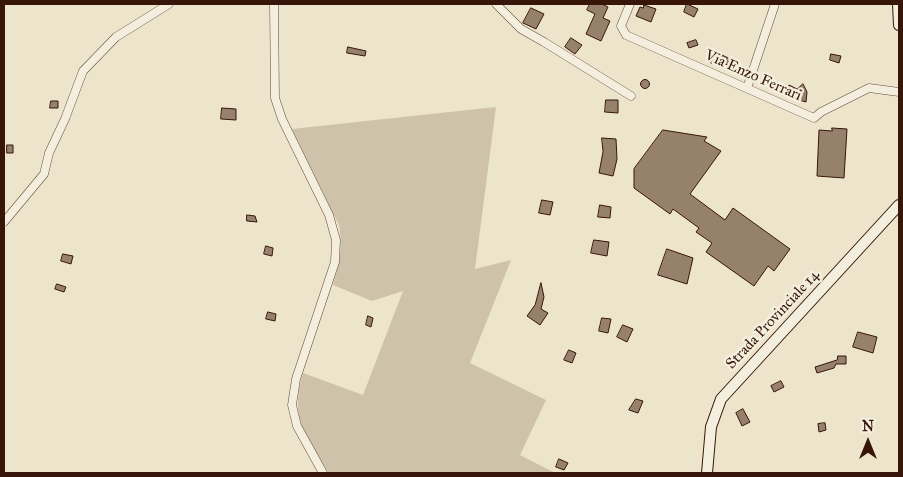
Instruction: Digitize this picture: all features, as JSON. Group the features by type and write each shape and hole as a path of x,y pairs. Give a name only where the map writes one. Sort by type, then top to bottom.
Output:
{"main road":[{"path":"898,4 899,25"},
{"name":"Strada Provinciale 14","path":"707,473 711,427 721,399 899,205"}],"street":[{"path":"4,222 44,174 49,153 65,119 83,71 116,37 169,4"},
{"path":"274,4 275,98 282,120 329,215 336,240 334,262 296,380 292,405 297,426 323,473"},
{"path":"496,4 529,35 544,42 631,96"},
{"name":"Via Enzo Ferrari","path":"630,4 621,26 626,35 814,118 821,112 868,88 899,92"},
{"path":"747,88 775,4"}],"shaded area":[{"path":"496,107 475,269 511,260 470,363 546,400 520,455 555,473 329,473 307,437 299,415 299,389 303,373 363,395 403,291 372,301 333,285 340,256 339,225 292,129"}],"building":[{"path":"590,4 602,4 608,7 603,18 610,21 601,41 586,34 595,14 587,10"},
{"path":"687,4 698,9 694,17 684,12"},
{"path":"644,5 656,9 651,22 636,16 640,7 643,8"},
{"path":"531,8 544,14 536,29 523,23"},
{"path":"571,38 582,45 575,54 565,47"},
{"path":"696,40 698,45 689,48 687,43"},
{"path":"348,47 366,51 365,56 347,53"},
{"path":"716,52 730,59 728,65 724,64 722,68 711,63"},
{"path":"831,54 841,56 839,63 830,60"},
{"path":"645,79 650,84 645,89 640,84"},
{"path":"803,84 807,92 806,102 785,96 789,85 797,89"},
{"path":"606,100 618,100 618,113 605,112"},
{"path":"51,101 58,101 58,108 50,108"},
{"path":"222,108 236,109 236,120 221,119"},
{"path":"832,128 847,129 844,178 817,176 819,130 832,131"},
{"path":"663,130 707,137 704,141 721,151 690,194 725,220 733,208 790,249 774,271 768,266 754,286 706,252 712,243 696,232 699,228 673,209 670,214 634,188 634,169"},
{"path":"602,138 616,139 617,159 613,176 599,173 603,152"},
{"path":"7,145 13,145 13,153 7,153"},
{"path":"542,200 553,202 550,215 539,213"},
{"path":"600,205 611,207 610,218 598,217"},
{"path":"247,215 255,216 257,222 247,221"},
{"path":"594,240 609,242 607,256 591,253"},
{"path":"266,246 273,248 272,256 264,254"},
{"path":"667,249 693,258 687,284 658,275"},
{"path":"63,254 73,256 71,264 61,261"},
{"path":"541,283 544,297 541,309 548,313 540,325 527,316 535,305"},
{"path":"57,284 66,287 64,292 55,289"},
{"path":"268,312 276,314 275,321 266,319"},
{"path":"368,316 373,318 371,327 366,325"},
{"path":"602,318 611,319 608,333 599,331"},
{"path":"623,325 633,329 627,342 617,337"},
{"path":"858,332 877,337 873,353 853,347"},
{"path":"569,350 576,353 572,363 564,360"},
{"path":"838,356 846,356 846,364 836,364 834,368 817,373 815,367 837,360"},
{"path":"781,381 784,387 774,392 771,386"},
{"path":"636,399 643,401 638,413 629,410"},
{"path":"743,409 750,422 742,426 736,413"},
{"path":"825,423 826,430 819,432 818,424"},
{"path":"559,459 568,463 564,470 556,467"}]}
